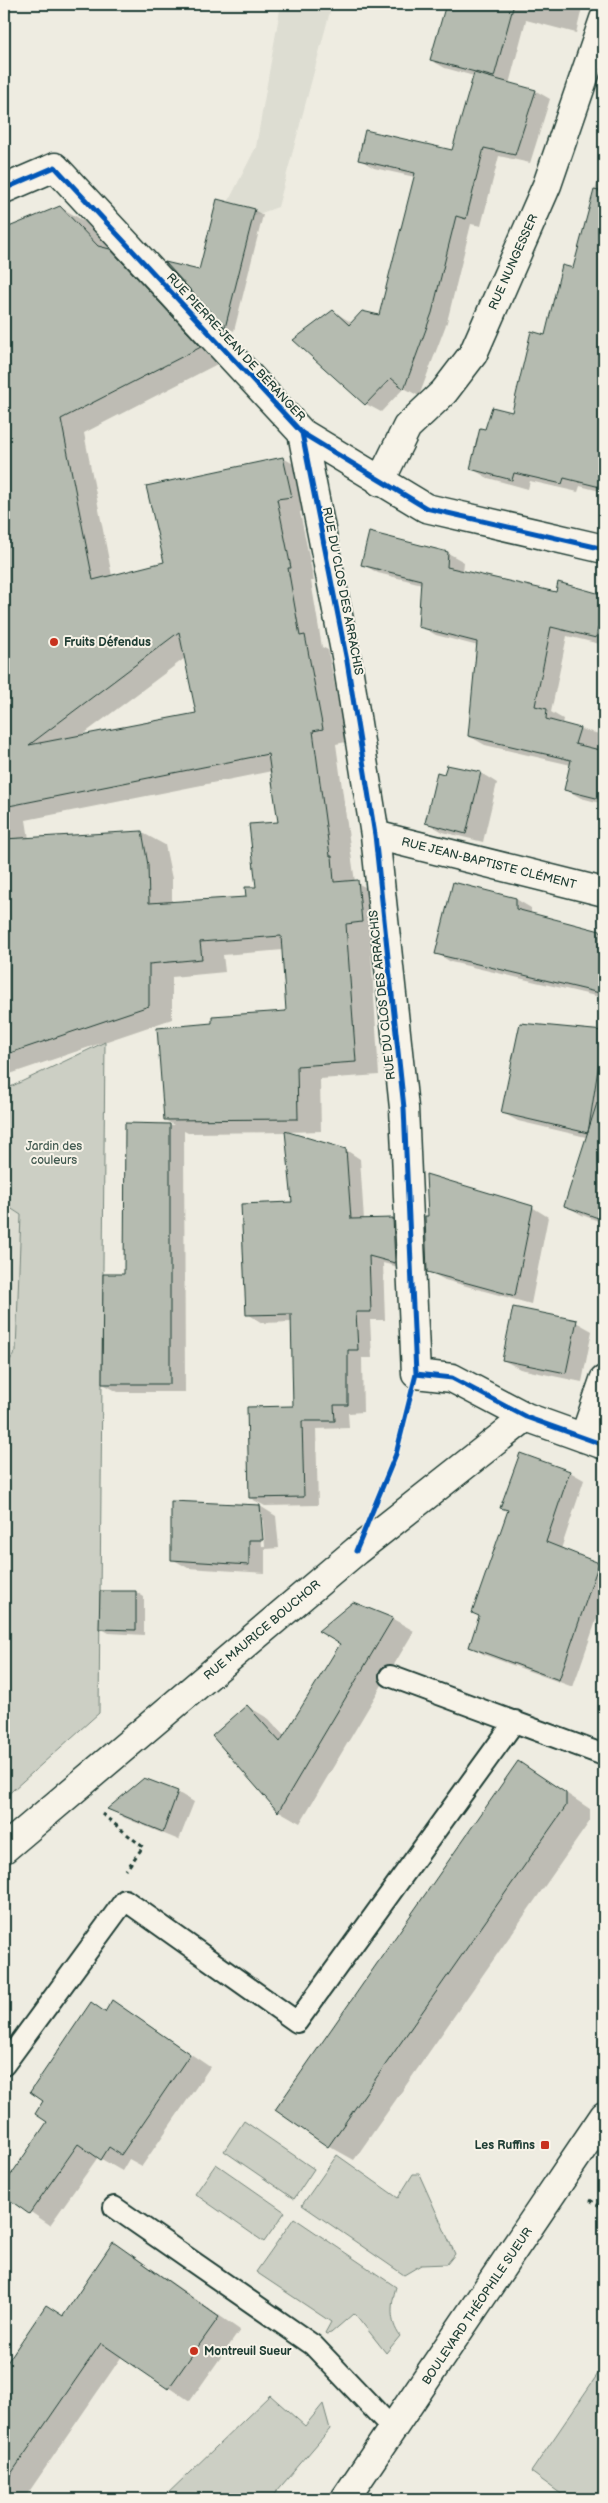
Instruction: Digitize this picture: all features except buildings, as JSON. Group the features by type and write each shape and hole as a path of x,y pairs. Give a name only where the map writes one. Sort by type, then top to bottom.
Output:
{"street":[{"name":"RUE NUNGESSER","path":"380,482 407,427 444,392 473,354 547,185 604,19"},
{"name":"RUE PIERRE-JEAN DE BÉRANGER","path":"4,189 55,167 302,433 380,482 426,508 604,549"},
{"name":"RUE DU CLOS DES ARRACHIS","path":"302,433 347,661 375,834 404,1108 416,1374 452,1378 526,1417"},
{"name":"RUE JEAN-BAPTISTE CLÉMENT","path":"375,834 604,892"},
{"path":"526,1417 594,1441 604,1380"},
{"name":"RUE MAURICE BOUCHOR","path":"4,1849 356,1551 526,1417"},
{"name":"BOULEVARD THÉOPHILE SUEUR","path":"345,2498 394,2429 604,2116"}],"lane":[{"path":"390,1676 604,1755"},
{"path":"4,2065 125,1900 297,2022 515,1721"},
{"path":"114,2207 313,2345 394,2429"}],"path":[{"path":"72,1790 143,1847 119,1879 125,1900"}],"shaded area":[{"path":"281,4 332,4 278,207 214,230 256,147"},
{"path":"4,1204 21,1215 16,1351 4,1369"}],"green space":[{"name":"Jardin des couleurs","path":"105,1042 99,1713 4,1798 4,1369 16,1351 21,1215 4,1204 4,1090"},
{"path":"244,2121 314,2169 294,2199 224,2151"},
{"path":"337,2155 398,2198 413,2174 419,2174 455,2254 447,2264 421,2265 404,2275 302,2205"},
{"path":"216,2164 285,2212 264,2242 195,2194"},
{"path":"294,2218 396,2287 392,2312 396,2330 400,2336 386,2353 356,2315 353,2314 331,2333 326,2334 331,2322 256,2272"},
{"path":"604,2365 604,2499 568,2499 531,2472"},
{"path":"270,2395 305,2426 323,2404 330,2429 270,2499 162,2499"}],"cycle path":[{"path":"4,189 55,167 302,433 426,508 604,549"},
{"path":"302,433 347,661 375,835 404,1108 416,1374 396,1454 356,1551"},
{"path":"416,1374 452,1378 526,1417 604,1445"}],"place":[{"name":"Fruits Défendus","path":"54,642"},
{"name":"Les Ruffins","path":"545,2145"},
{"name":"Montreuil Sueur","path":"194,2351"}]}
